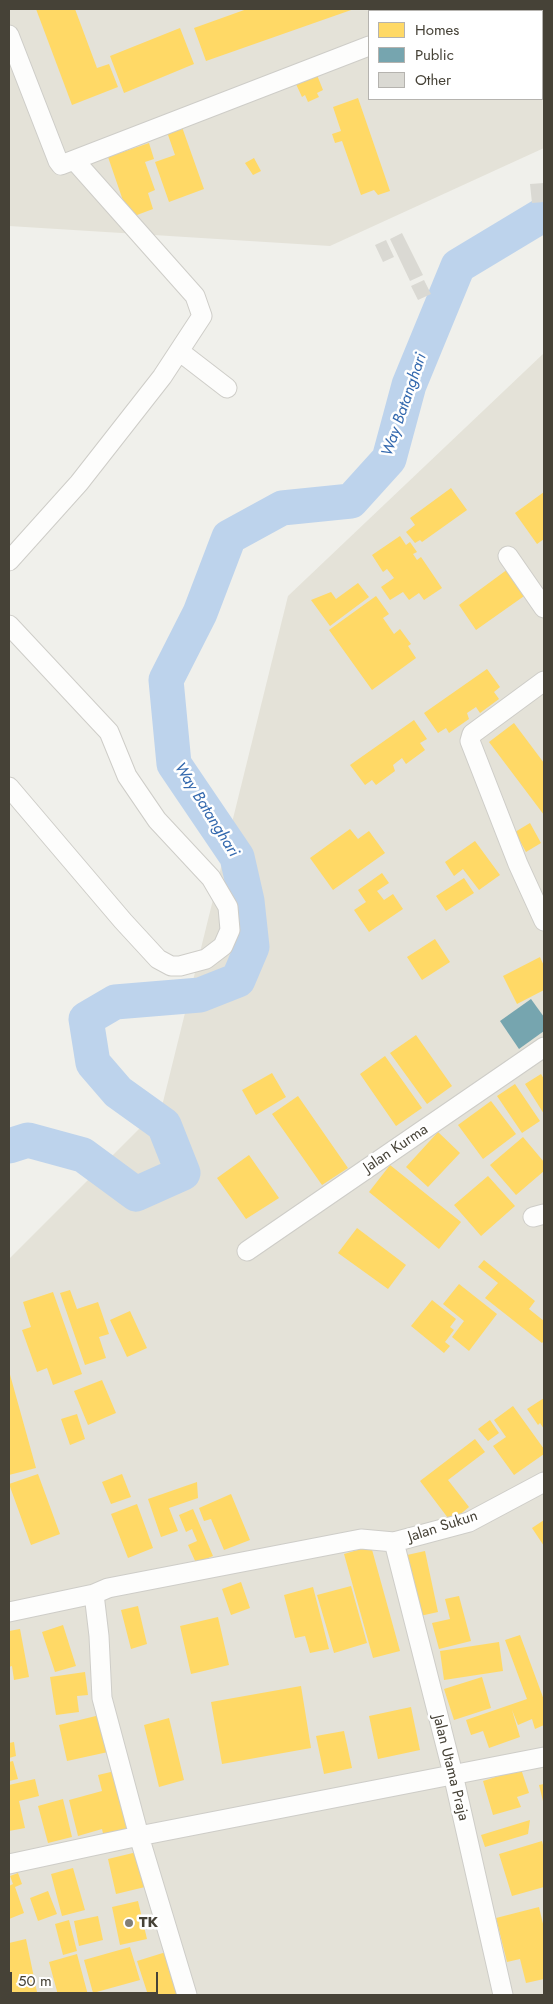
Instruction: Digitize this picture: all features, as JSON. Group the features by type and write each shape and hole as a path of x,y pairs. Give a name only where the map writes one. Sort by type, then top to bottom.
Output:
{"street":[{"path":"9,35 61,166 368,46"},
{"path":"9,561 79,483 162,377 202,316 195,296 75,161"},
{"path":"180,351 227,388"},
{"path":"508,556 544,608"},
{"path":"9,625 109,732 128,776 157,820 210,878 228,907 230,930 223,946 206,959 180,966 171,966 158,959 9,788"},
{"path":"544,681 472,734 470,741 518,864 544,921"},
{"name":"Jalan Kurma","path":"247,1251 544,1047"},
{"name":"Jalan Sukun","path":"394,1542 469,1522 544,1482"},
{"path":"9,1612 94,1594 108,1588 361,1539 394,1542"},
{"name":"Jalan Utama Praja","path":"394,1542 452,1774 503,1995"},
{"path":"94,1594 99,1636 102,1698 139,1836 187,1995"},
{"path":"9,1864 139,1836 544,1757"}],"shaded area":[{"path":"9,9 544,9 544,148 330,246 9,226"},
{"path":"544,353 544,1995 9,1995 9,1259 162,1106 288,596"}],"building: Homes":[{"path":"36,9 75,9 97,68 109,64 118,87 72,105"},
{"path":"247,9 354,9 206,61 194,28"},
{"path":"180,28 194,64 124,93 110,56"},
{"path":"317,75 323,90 317,93 319,97 308,102 305,95 302,97 296,84"},
{"path":"358,98 390,191 378,195 374,190 361,195 342,141 335,143 332,134 341,131 333,107"},
{"path":"182,127 204,189 169,202 155,162 175,155 167,132"},
{"path":"149,143 154,159 145,162 155,190 148,193 153,209 129,218 108,157"},
{"path":"254,158 261,171 253,175 245,163"},
{"path":"451,488 467,510 422,542 420,540 415,543 406,532 415,525 410,518"},
{"path":"544,492 544,539 537,544 515,513"},
{"path":"400,536 406,545 410,542 417,552 413,554 417,560 421,557 442,588 424,600 419,593 409,600 403,592 390,600 381,587 394,578 387,569 383,572 372,555"},
{"path":"508,569 527,594 476,630 459,605"},
{"path":"358,583 369,597 330,626 311,600 331,592 336,599"},
{"path":"376,596 389,614 383,618 394,634 400,629 411,644 408,646 416,658 372,690 329,630"},
{"path":"487,669 500,687 494,692 499,699 480,713 476,707 467,713 469,719 449,733 446,728 438,733 424,713"},
{"path":"414,720 427,739 420,743 425,750 406,764 402,758 393,765 395,771 376,785 372,780 365,785 350,765"},
{"path":"514,723 544,763 544,815 489,742"},
{"path":"530,823 541,843 526,852 515,832"},
{"path":"350,829 358,839 369,831 385,853 333,890 310,858"},
{"path":"475,841 500,875 479,890 463,869 454,876 445,862"},
{"path":"382,873 389,883 377,891 384,900 393,894 403,909 369,932 354,910 366,902 358,890"},
{"path":"464,878 474,893 446,911 436,896"},
{"path":"435,939 450,962 422,980 407,957"},
{"path":"540,957 544,966 544,990 517,1004 503,976"},
{"path":"416,1035 452,1086 427,1104 390,1053"},
{"path":"385,1056 422,1108 396,1126 360,1074"},
{"path":"272,1073 286,1097 256,1115 242,1090"},
{"path":"541,1074 544,1079 544,1114 525,1084"},
{"path":"515,1084 540,1121 522,1133 497,1096"},
{"path":"298,1096 348,1168 322,1185 272,1114"},
{"path":"491,1101 516,1134 483,1159 458,1125"},
{"path":"438,1132 460,1153 428,1187 406,1167"},
{"path":"523,1137 544,1162 544,1171 516,1195 490,1165"},
{"path":"249,1155 279,1198 246,1219 217,1178"},
{"path":"390,1165 461,1222 439,1249 369,1192"},
{"path":"488,1176 515,1206 481,1236 454,1205"},
{"path":"357,1228 406,1265 388,1289 338,1253"},
{"path":"484,1260 535,1301 529,1309 544,1321 544,1341 542,1343 485,1298 498,1283 478,1267"},
{"path":"459,1284 497,1314 469,1351 452,1337 464,1321 443,1304"},
{"path":"70,1290 77,1309 98,1302 109,1334 99,1337 106,1358 85,1365 60,1293"},
{"path":"53,1292 82,1374 53,1385 47,1368 37,1372 22,1330 31,1327 23,1302"},
{"path":"432,1300 456,1319 450,1327 454,1330 445,1342 450,1346 444,1353 411,1326"},
{"path":"130,1311 147,1348 127,1357 110,1320"},
{"path":"9,1371 36,1468 9,1475"},
{"path":"102,1380 116,1413 88,1425 74,1391"},
{"path":"544,1398 544,1429 540,1423 538,1425 527,1409"},
{"path":"513,1406 544,1449 544,1454 514,1475 493,1446 506,1437 494,1420"},
{"path":"77,1414 85,1439 70,1445 61,1419"},
{"path":"490,1420 499,1433 488,1441 478,1429"},
{"path":"475,1439 485,1452 448,1480 469,1507 451,1522 420,1481"},
{"path":"38,1474 60,1534 31,1545 9,1484"},
{"path":"122,1474 131,1497 111,1504 102,1482"},
{"path":"197,1482 198,1498 169,1508 178,1531 161,1537 148,1499"},
{"path":"231,1494 250,1540 224,1550 211,1519 204,1521 199,1508"},
{"path":"137,1504 153,1548 128,1558 111,1514"},
{"path":"193,1509 213,1556 196,1563 188,1545 197,1541 192,1529 186,1532 179,1515"},
{"path":"544,1520 544,1546 532,1528"},
{"path":"371,1546 400,1651 373,1658 344,1554"},
{"path":"425,1551 438,1612 420,1616 407,1555"},
{"path":"241,1582 250,1608 231,1615 222,1589"},
{"path":"351,1586 367,1643 334,1653 317,1595"},
{"path":"313,1587 329,1649 310,1653 305,1636 295,1638 284,1595"},
{"path":"459,1596 471,1641 439,1649 432,1623 450,1619 445,1599"},
{"path":"138,1606 147,1644 131,1649 121,1610"},
{"path":"218,1617 229,1665 191,1674 180,1626"},
{"path":"63,1625 76,1666 55,1672 42,1632"},
{"path":"20,1629 29,1677 14,1680 12,1666 9,1667 9,1631"},
{"path":"520,1635 544,1700 544,1725 535,1729 532,1719 518,1725 512,1710 520,1737 489,1748 483,1731 471,1735 466,1720 527,1699 505,1640"},
{"path":"499,1642 503,1671 444,1680 440,1651"},
{"path":"85,1672 88,1695 77,1696 79,1712 56,1715 50,1677"},
{"path":"482,1677 491,1708 454,1720 444,1689"},
{"path":"301,1686 311,1748 222,1764 211,1702"},
{"path":"411,1707 420,1750 378,1759 369,1716"},
{"path":"100,1715 108,1752 67,1761 59,1725"},
{"path":"169,1718 184,1780 159,1787 144,1725"},
{"path":"344,1731 352,1768 324,1774 316,1736"},
{"path":"14,1742 16,1756 9,1758 9,1743"},
{"path":"13,1761 18,1779 9,1781 9,1762"},
{"path":"521,1769 529,1793 517,1797 521,1807 493,1815 483,1781"},
{"path":"115,1771 131,1831 104,1838 102,1829 78,1836 69,1800 102,1791 98,1775"},
{"path":"35,1779 39,1796 19,1801 25,1828 9,1831 9,1785"},
{"path":"544,1784 544,1805 539,1785"},
{"path":"63,1799 72,1837 48,1843 38,1806"},
{"path":"530,1820 528,1834 485,1847 481,1835"},
{"path":"542,1841 544,1849 544,1887 512,1896 499,1854"},
{"path":"137,1852 145,1887 116,1894 108,1859"},
{"path":"73,1868 85,1910 62,1916 51,1874"},
{"path":"18,1873 22,1884 15,1887 24,1913 9,1919 9,1886 13,1884 10,1876"},
{"path":"48,1891 57,1914 38,1921 30,1898"},
{"name":"TK","path":"138,1901 147,1939 120,1945 112,1907"},
{"path":"539,1907 544,1928 544,1979 526,1983 520,1959 507,1962 496,1918"},
{"path":"98,1916 103,1940 79,1946 74,1921"},
{"path":"69,1920 77,1951 63,1955 55,1924"},
{"path":"26,1939 37,1992 11,1995 9,1983 9,1943"},
{"path":"130,1947 140,1980 93,1993 84,1960"},
{"path":"166,1952 179,1995 148,1995 137,1961"},
{"path":"77,1954 88,1995 58,1995 49,1962"}],"building: Public":[{"path":"531,999 544,1017 544,1031 519,1049 500,1021"}],"building: Other":[{"path":"544,183 544,202 532,203 530,184"},
{"path":"402,233 423,275 410,281 390,239"},
{"path":"386,240 394,257 383,262 375,245"},
{"path":"424,280 431,294 418,300 411,286"}],"waterway":[{"name":"Way Batanghari","path":"9,1146 28,1140 83,1155 136,1194 183,1173 164,1125 118,1092 93,1063 86,1019 115,1002 200,995 238,980 252,947 247,901 237,857 174,764 166,680 200,613 229,537 282,508 351,501 389,459 409,385 458,266 541,216 544,217"}],"place":[{"name":"TK","path":"129,1923"}]}
